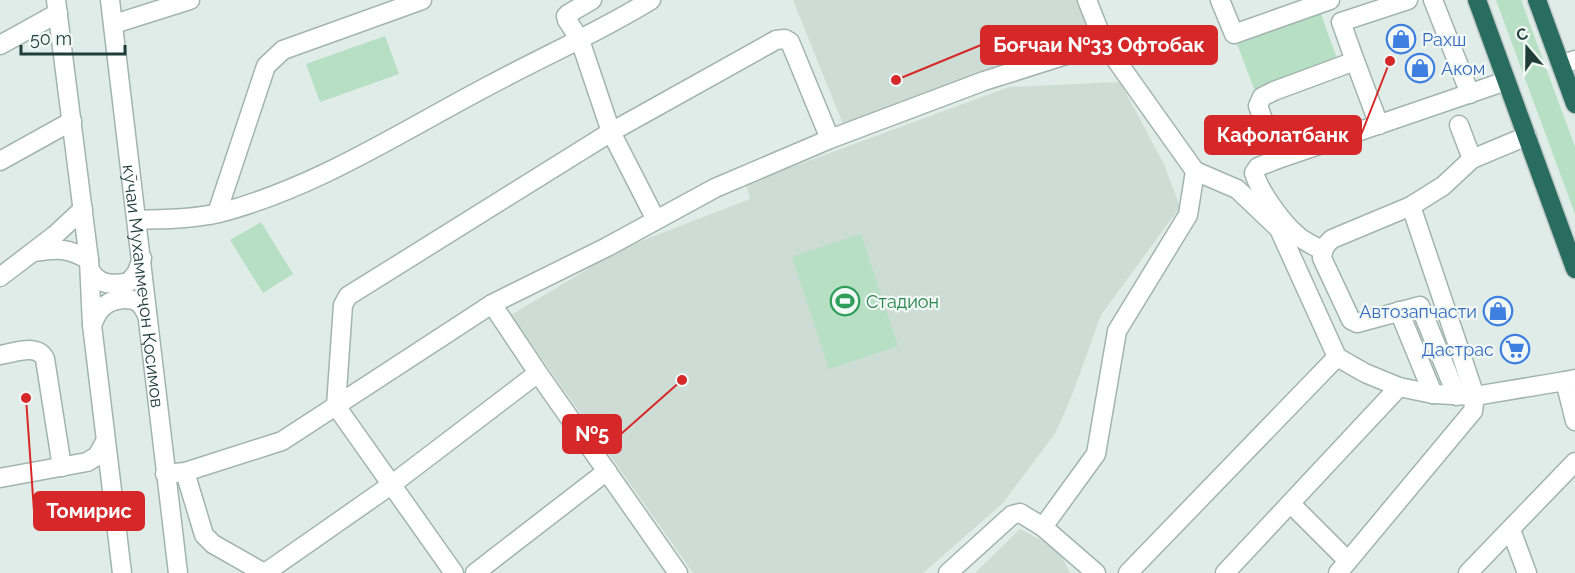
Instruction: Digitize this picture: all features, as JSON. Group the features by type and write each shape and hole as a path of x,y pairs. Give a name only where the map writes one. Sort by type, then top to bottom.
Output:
{"highway":[{"path":"1477,0 1575,269"},
{"path":"1537,0 1568,62 1575,104"}],"street":[{"name":"кӯчаи Мухаммеҷон Қосимов","path":"110,0 178,573"},
{"path":"114,24 190,0"},
{"path":"217,213 266,66 283,50 422,0"},
{"path":"592,0 566,16 580,40 611,132 656,220"},
{"path":"137,220 217,213 272,197 345,163 492,83 580,40 651,0"},
{"path":"1087,0 1104,43 1195,171 1237,189 1283,227 1323,251"},
{"path":"1220,0 1234,34 1331,0 1379,125"},
{"path":"1341,22 1408,0"},
{"path":"1433,0 1470,94"},
{"path":"0,45 57,7 83,209 105,442 122,573"},
{"path":"454,573 336,406 343,305 348,297 611,132 777,40 785,39 790,42 830,139"},
{"path":"165,474 185,472 282,441 492,304 607,247 715,188 830,139 984,81 1104,43"},
{"path":"1278,159 1258,105 1262,97 1355,61"},
{"path":"1506,81 1278,159 1258,167 1254,173 1283,227 1337,357 1365,373 1398,387 1433,394 1475,396 1570,380 1575,422"},
{"path":"0,161 72,122"},
{"path":"1459,125 1473,159"},
{"path":"1457,396 1421,307 1418,305 1357,323 1351,320 1322,258 1323,251 1325,245 1332,239 1412,206 1443,186 1473,159 1527,136"},
{"path":"1043,527 1096,453 1117,331 1188,215 1195,171"},
{"path":"1291,504 1343,567 1473,411 1475,396 1412,206"},
{"path":"0,277 55,235 83,209"},
{"path":"33,252 56,249 72,251 89,265 95,278 105,284 129,282 137,272 142,258"},
{"path":"93,325 99,310 107,303 120,300 132,300 140,304 147,315"},
{"path":"492,304 607,471 669,570"},
{"path":"1399,311 1433,394"},
{"path":"0,355 36,350 42,352 62,467"},
{"path":"1128,573 1337,357"},
{"path":"185,472 204,535 213,544 264,573 391,485 538,373"},
{"path":"1225,573 1398,387"},
{"path":"0,478 87,462 97,456 105,442"},
{"path":"1468,573 1575,462"},
{"path":"475,573 607,471"},
{"path":"948,573 1012,514 1020,513 1043,527 1096,573"},
{"path":"1511,530 1527,573"}],"shaded area":[{"path":"793,0 1077,0 1090,35 843,124"},
{"path":"1120,82 1164,164 1180,207 1101,315 1056,432 1003,503 923,573 693,573 511,315 623,248 750,199 746,184 1009,87"},
{"path":"1020,529 1058,549 1070,573 975,573"}],"green space":[{"path":"1496,0 1521,0 1575,147 1575,214"},
{"path":"1321,14 1338,62 1255,91 1237,44"},
{"path":"385,36 399,74 320,102 306,64"},
{"path":"261,222 293,274 263,293 230,240"},
{"name":"Стадион","path":"861,234 898,346 829,369 792,257"}],"place":[{"name":"Рахш","path":"1401,39"},
{"name":"Кафолатбанк","path":"1390,61"},
{"name":"Аком","path":"1420,68"},
{"name":"Боғчаи №33 Офтобак","path":"896,80"},
{"name":"Стадион","path":"845,301"},
{"name":"Автозапчасти","path":"1498,311"},
{"name":"Дастрас","path":"1515,349"},
{"name":"№5","path":"682,380"},
{"name":"Томирис","path":"26,398"}]}
